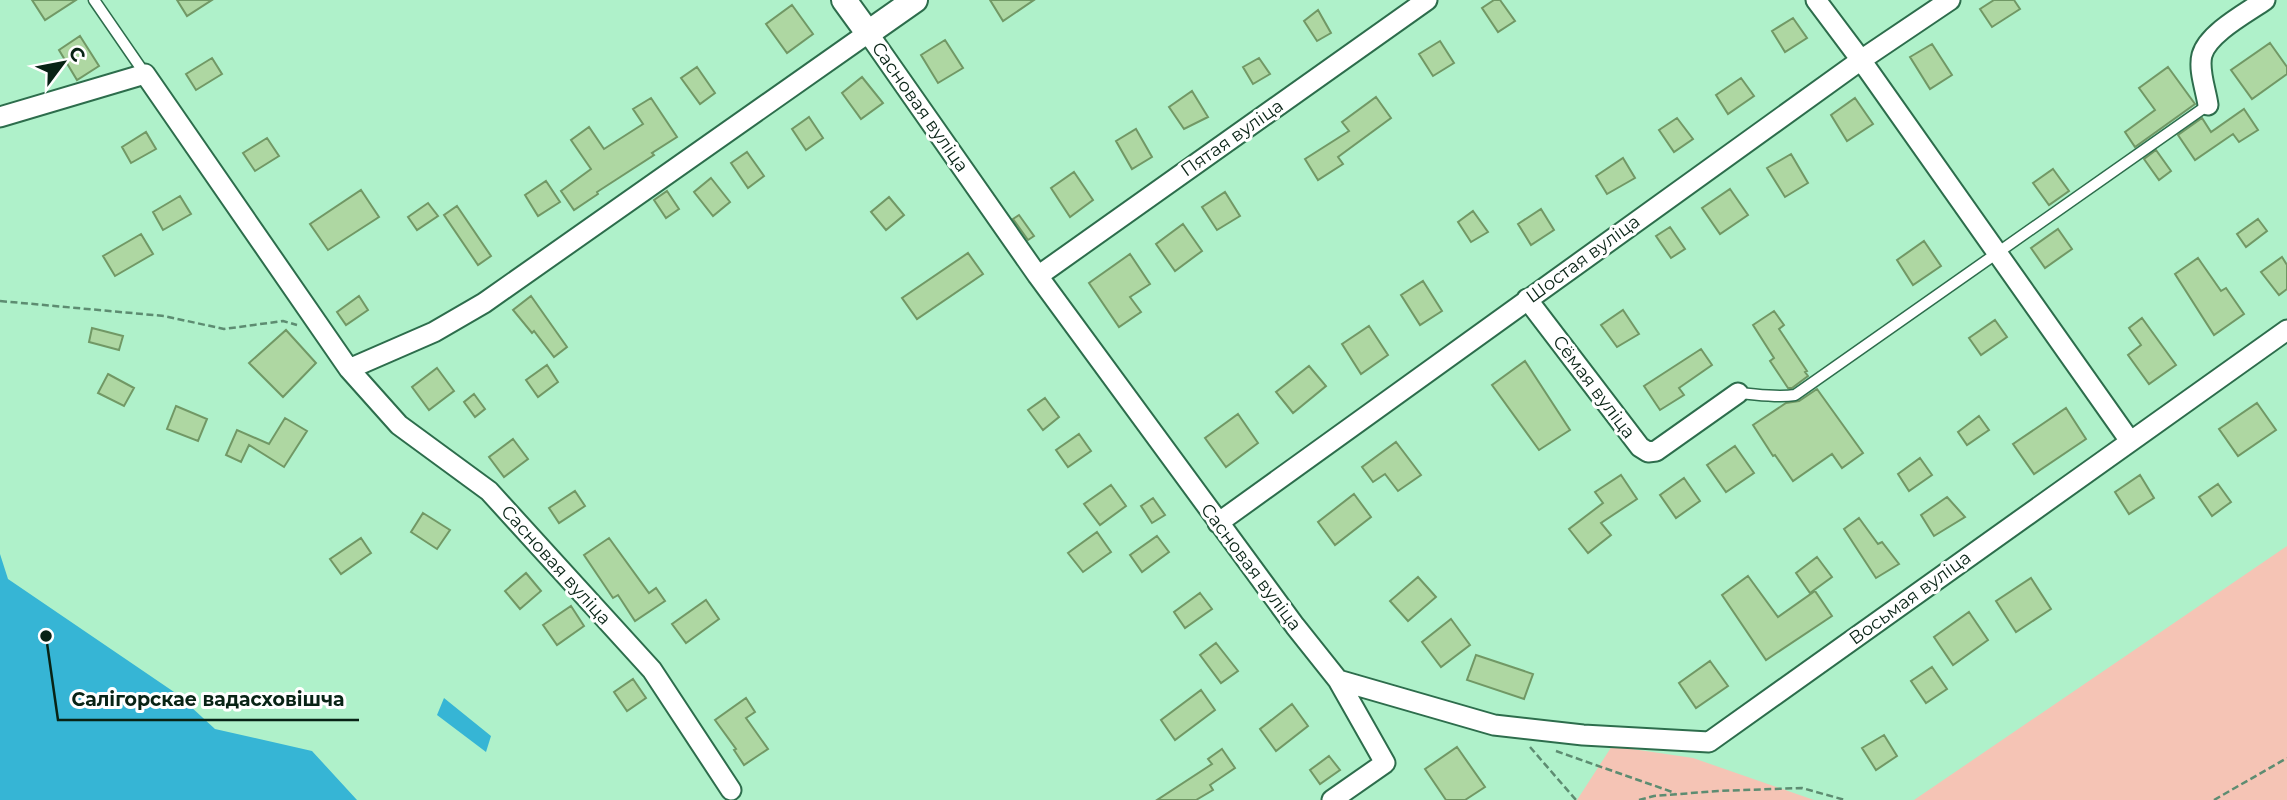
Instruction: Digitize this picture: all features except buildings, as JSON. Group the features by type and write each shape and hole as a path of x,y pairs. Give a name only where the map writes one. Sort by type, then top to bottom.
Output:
{"street":[{"path":"844,0 868,33 915,0"},
{"name":"Пятая вуліца","path":"1038,276 1427,0"},
{"path":"1816,0 2130,441"},
{"name":"Шостая вуліца","path":"1219,523 1861,60 1950,0"},
{"path":"2208,105 2202,53 2214,36 2265,0"},
{"name":"Сасновая вуліца","path":"349,369 434,332 484,303 868,33 1038,276 1295,626 1338,680 1385,763 1332,800"},
{"path":"0,117 145,74"},
{"name":"Сасновая вуліца","path":"145,74 349,369 399,425 489,491 652,670 731,790"},
{"name":"Сёмая вуліца","path":"1527,299 1640,447 1648,452 1656,451 1738,393"},
{"name":"Восьмая вуліца","path":"1338,680 1494,725 1583,735 1709,742 2287,330"}],"lane":[{"path":"94,0 145,74"},
{"path":"1738,393 1776,397 1795,395 2208,105"}],"path":[{"path":"0,301 164,316 224,329 283,321 305,326 326,336"},
{"path":"1526,744 1576,800"},
{"path":"1556,752 1679,794"},
{"path":"2214,800 2287,758"},
{"path":"1639,800 1679,794 1802,788 1845,800"},
{"path":"1821,800 1822,794"}],"shaded area":[{"path":"2287,546 2287,800 1914,800"},
{"path":"1612,746 1693,758 1814,800 1577,800"}],"water":[{"path":"0,554 8,579 177,694 215,729 312,751 357,800 0,800"},
{"path":"444,698 491,736 486,752 437,715"}],"place":[{"name":"Салігорскае вадасховішча","path":"46,636"}]}
